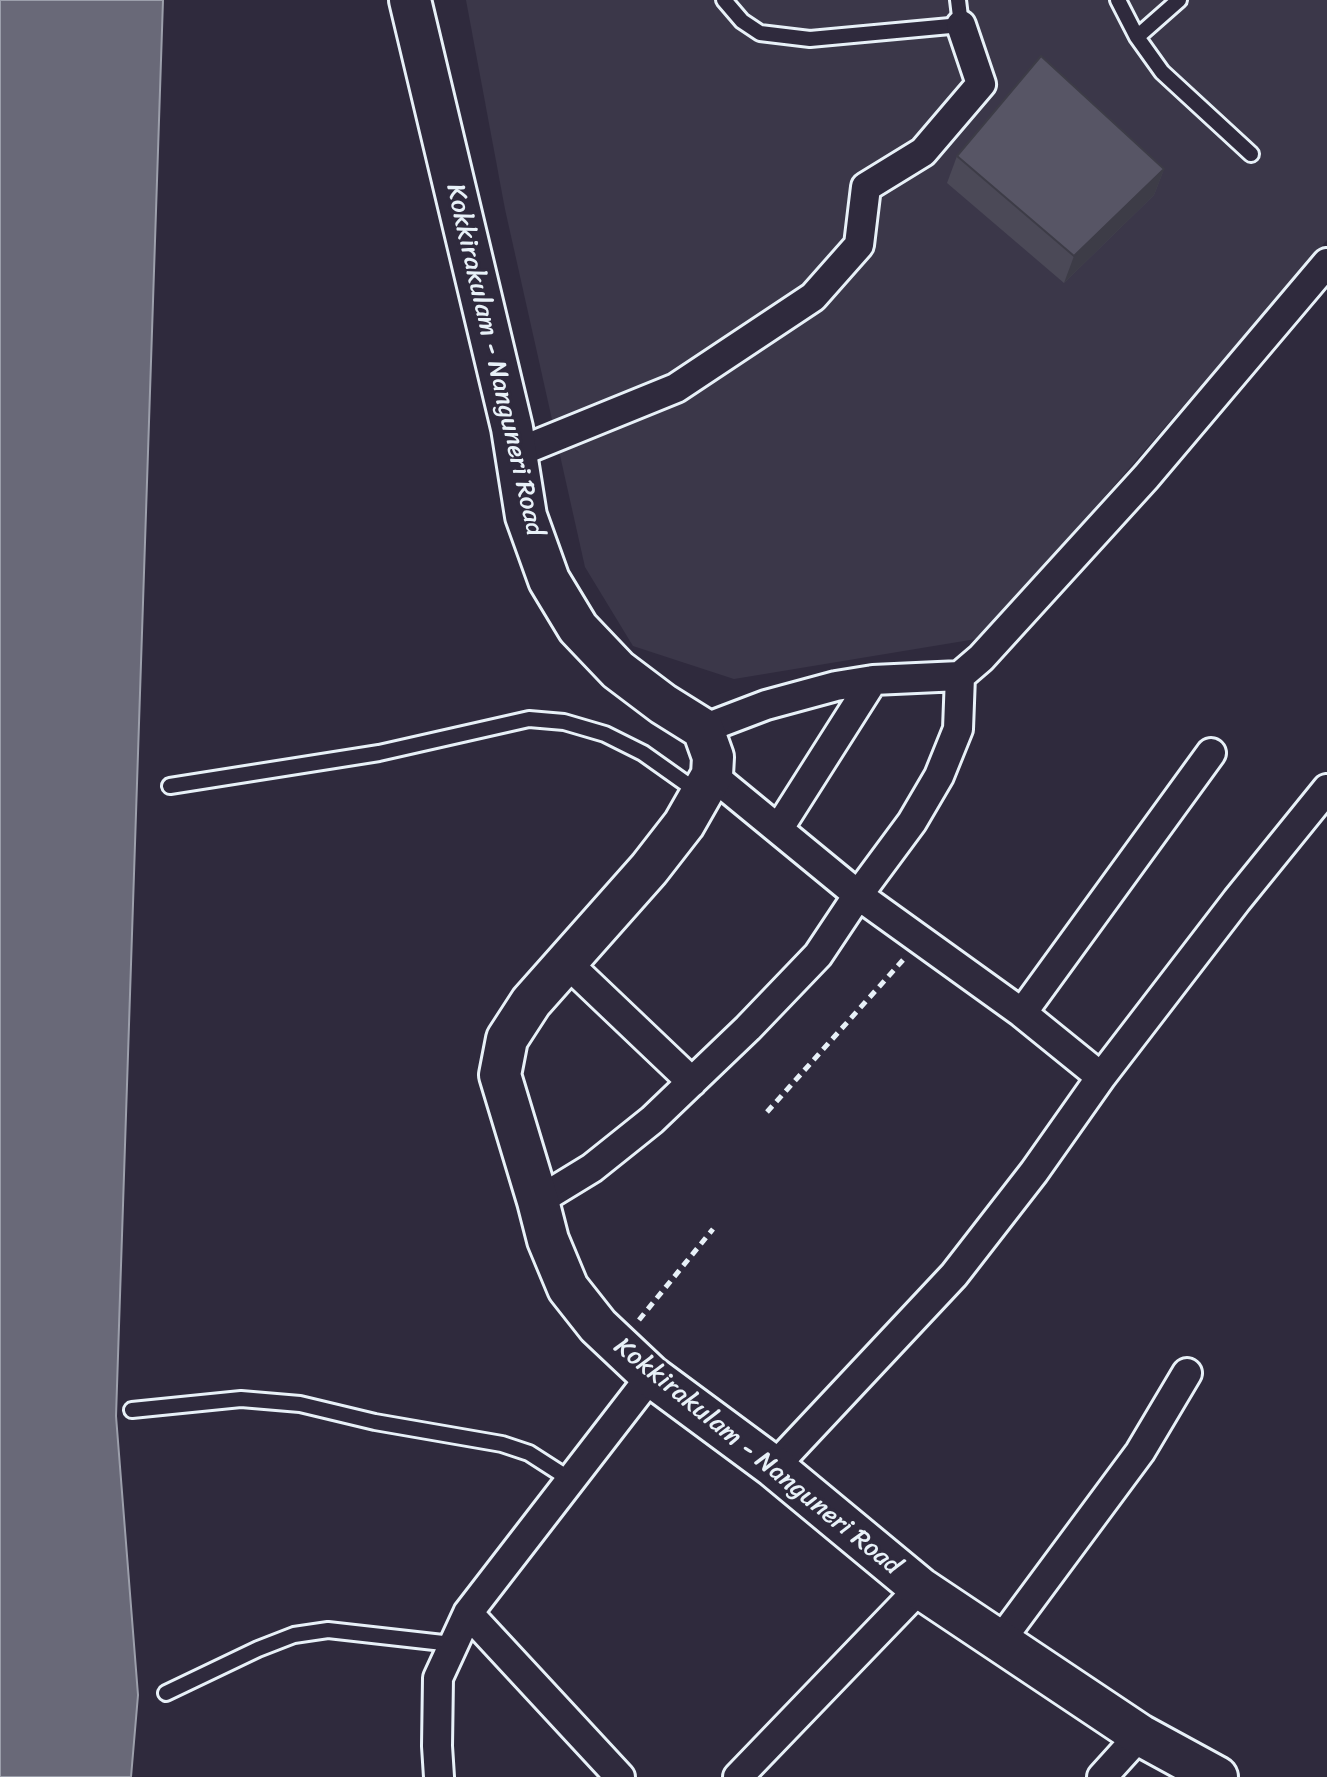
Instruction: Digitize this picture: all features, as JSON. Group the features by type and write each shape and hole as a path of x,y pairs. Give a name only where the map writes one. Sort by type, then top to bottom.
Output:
{"main road":[{"name":"Kokkirakulam - Nanguneri Road","path":"410,0 516,453 526,516 549,580 578,628 618,670 703,729"},
{"path":"703,729 713,757 707,785"},
{"name":"Kokkirakulam - Nanguneri Road","path":"707,785 684,824 649,869 531,1002 507,1039 500,1075 548,1240 568,1288 598,1326 651,1376 774,1467 920,1588 1140,1735 1217,1777"}],"street":[{"path":"516,453 676,388 813,297 859,245 866,187 923,152 981,84 959,13"},
{"path":"703,729 766,705 836,686 873,680 960,676 981,658 1146,477 1327,263"},
{"path":"538,1201 592,1168 652,1120 818,955 912,822 939,776 958,729 960,676"},
{"path":"779,828 873,680"},
{"path":"1022,1013 1211,753"},
{"path":"707,785 779,828 858,895 1022,1013 1101,1077"},
{"path":"774,1467 954,1275 1034,1172 1101,1077 1327,789"},
{"path":"566,962 692,1082"},
{"path":"1000,1641 1140,1452 1187,1373"},
{"path":"439,1777 438,1678 468,1613 651,1376"},
{"path":"738,1777 920,1588"},
{"path":"468,1613 620,1777"},
{"path":"1102,1777 1140,1735"}],"lane":[{"path":"724,0 742,21 760,33 810,39 959,13"},
{"path":"1118,0 1137,37 1162,72 1251,154"},
{"path":"1137,37 1179,0"},
{"path":"170,786 379,753 529,719 564,722 605,734 707,785"},
{"path":"132,1410 241,1399 300,1404 375,1422 502,1444 529,1453 571,1480"},
{"path":"166,1693 294,1635 328,1630 452,1644"}],"path":[{"path":"767,1112 920,942"},
{"path":"618,1345 713,1229"}],"shaded area":[{"path":"466,0 1327,0 1327,240 982,638 734,679 633,646 585,567 505,209"}],"water":[{"path":"0,0 163,0 116,1416 138,1695 131,1777 0,1777"}],"building":[{"path":"1041,56 1164,169 1074,256 957,156"}]}
